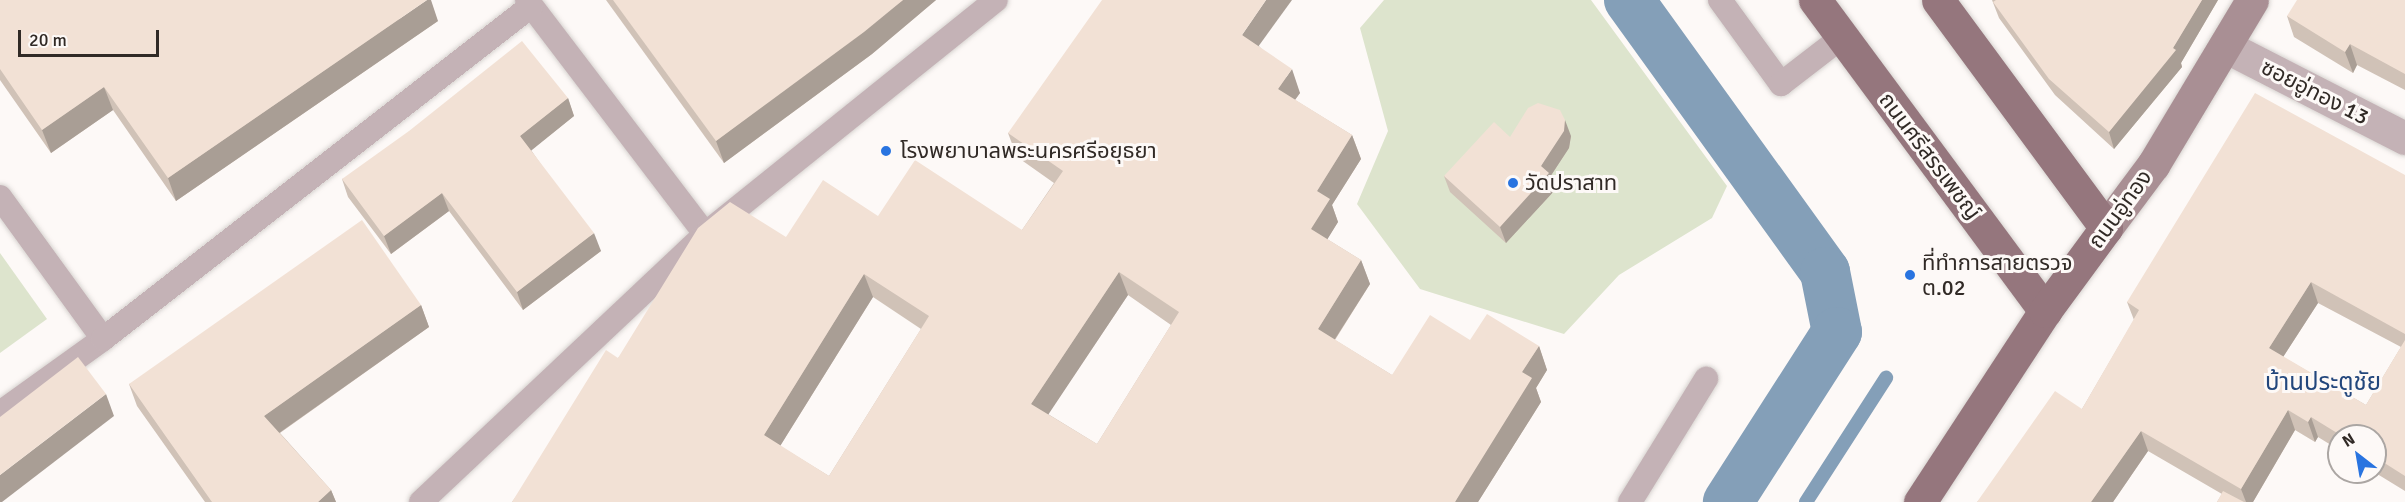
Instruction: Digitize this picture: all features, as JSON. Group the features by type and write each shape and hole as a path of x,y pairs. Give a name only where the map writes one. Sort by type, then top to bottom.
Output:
{"main road":[{"name":"ถนนศรีสรรเพชญ์","path":"1815,0 2045,311"},
{"path":"1938,0 2106,228"},
{"name":"ถนนอู่ทอง","path":"1920,502 2045,311 2152,165 2252,0"}],"street":[{"name":"ซอยอู่ทอง 13","path":"2225,46 2405,138"}],"lane":[{"path":"421,502 705,234 996,0"},
{"path":"1720,0 1781,84 1842,37"},
{"path":"0,413 103,339 529,3 705,234"},
{"path":"0,197 103,339"},
{"path":"1630,502 1706,378"}],"green space":[{"path":"1384,0 1591,0 1727,186 1712,218 1619,275 1564,334 1420,289 1357,204 1388,131 1360,28"},
{"path":"0,253 47,319 0,353"}],"building":[{"path":"0,0 427,0 168,178 104,87 42,130 0,69"},
{"path":"613,0 903,0 864,32 716,141"},
{"path":"1102,0 1266,0 1242,35 1292,69 1278,89 1352,135 1317,191 1330,199 1311,229 1361,260 1318,329 1392,375 1430,315 1470,340 1487,314 1539,346 1522,372 1532,378 1455,502 512,502 606,350 618,358 698,228 730,202 786,237 823,180 878,216 915,160 1022,230 1063,171 1008,133","holes":["1119,272 1179,312 1097,444 1031,404","864,274 929,316 829,476 764,435"]},
{"path":"1996,0 2202,0 2173,48 2176,50 2109,132 2049,79 1993,2"},
{"path":"2297,0 2405,0 2405,74 2350,44 2345,52 2287,16"},
{"path":"522,41 568,98 520,136 594,233 517,292 442,193 384,236 342,179 409,131"},
{"path":"2255,93 2405,175 2405,334 2311,282 2269,348 2366,405 2405,340 2405,476 2387,465 2387,424 2327,424 2327,427 2311,417 2308,422 2288,410 2241,489 2141,431 2091,502 1977,502 2055,391 2082,409 2139,310 2127,302"},
{"path":"1538,103 1560,110 1565,120 1564,131 1541,166 1549,173 1500,227 1444,176 1494,122 1510,137 1528,108"},
{"path":"362,220 421,305 264,416 331,490 318,502 212,502 129,384"},
{"path":"78,357 106,394 0,475 0,417"},
{"path":"2223,491 2244,502 2217,502"}],"waterway":[{"path":"1629,0 1825,272 1837,332 1728,502"},
{"path":"1806,502 1886,378"}],"place":[{"name":"โรงพยาบาลพระนครศรีอยุธยา","path":"886,151"},
{"name":"วัดปราสาท","path":"1513,183"},
{"name":"ที่ทำการสายตรวจ ต.02","path":"1910,275"}],"district":[{"name":"บ้านประตูชัย","path":"2323,383"}]}
